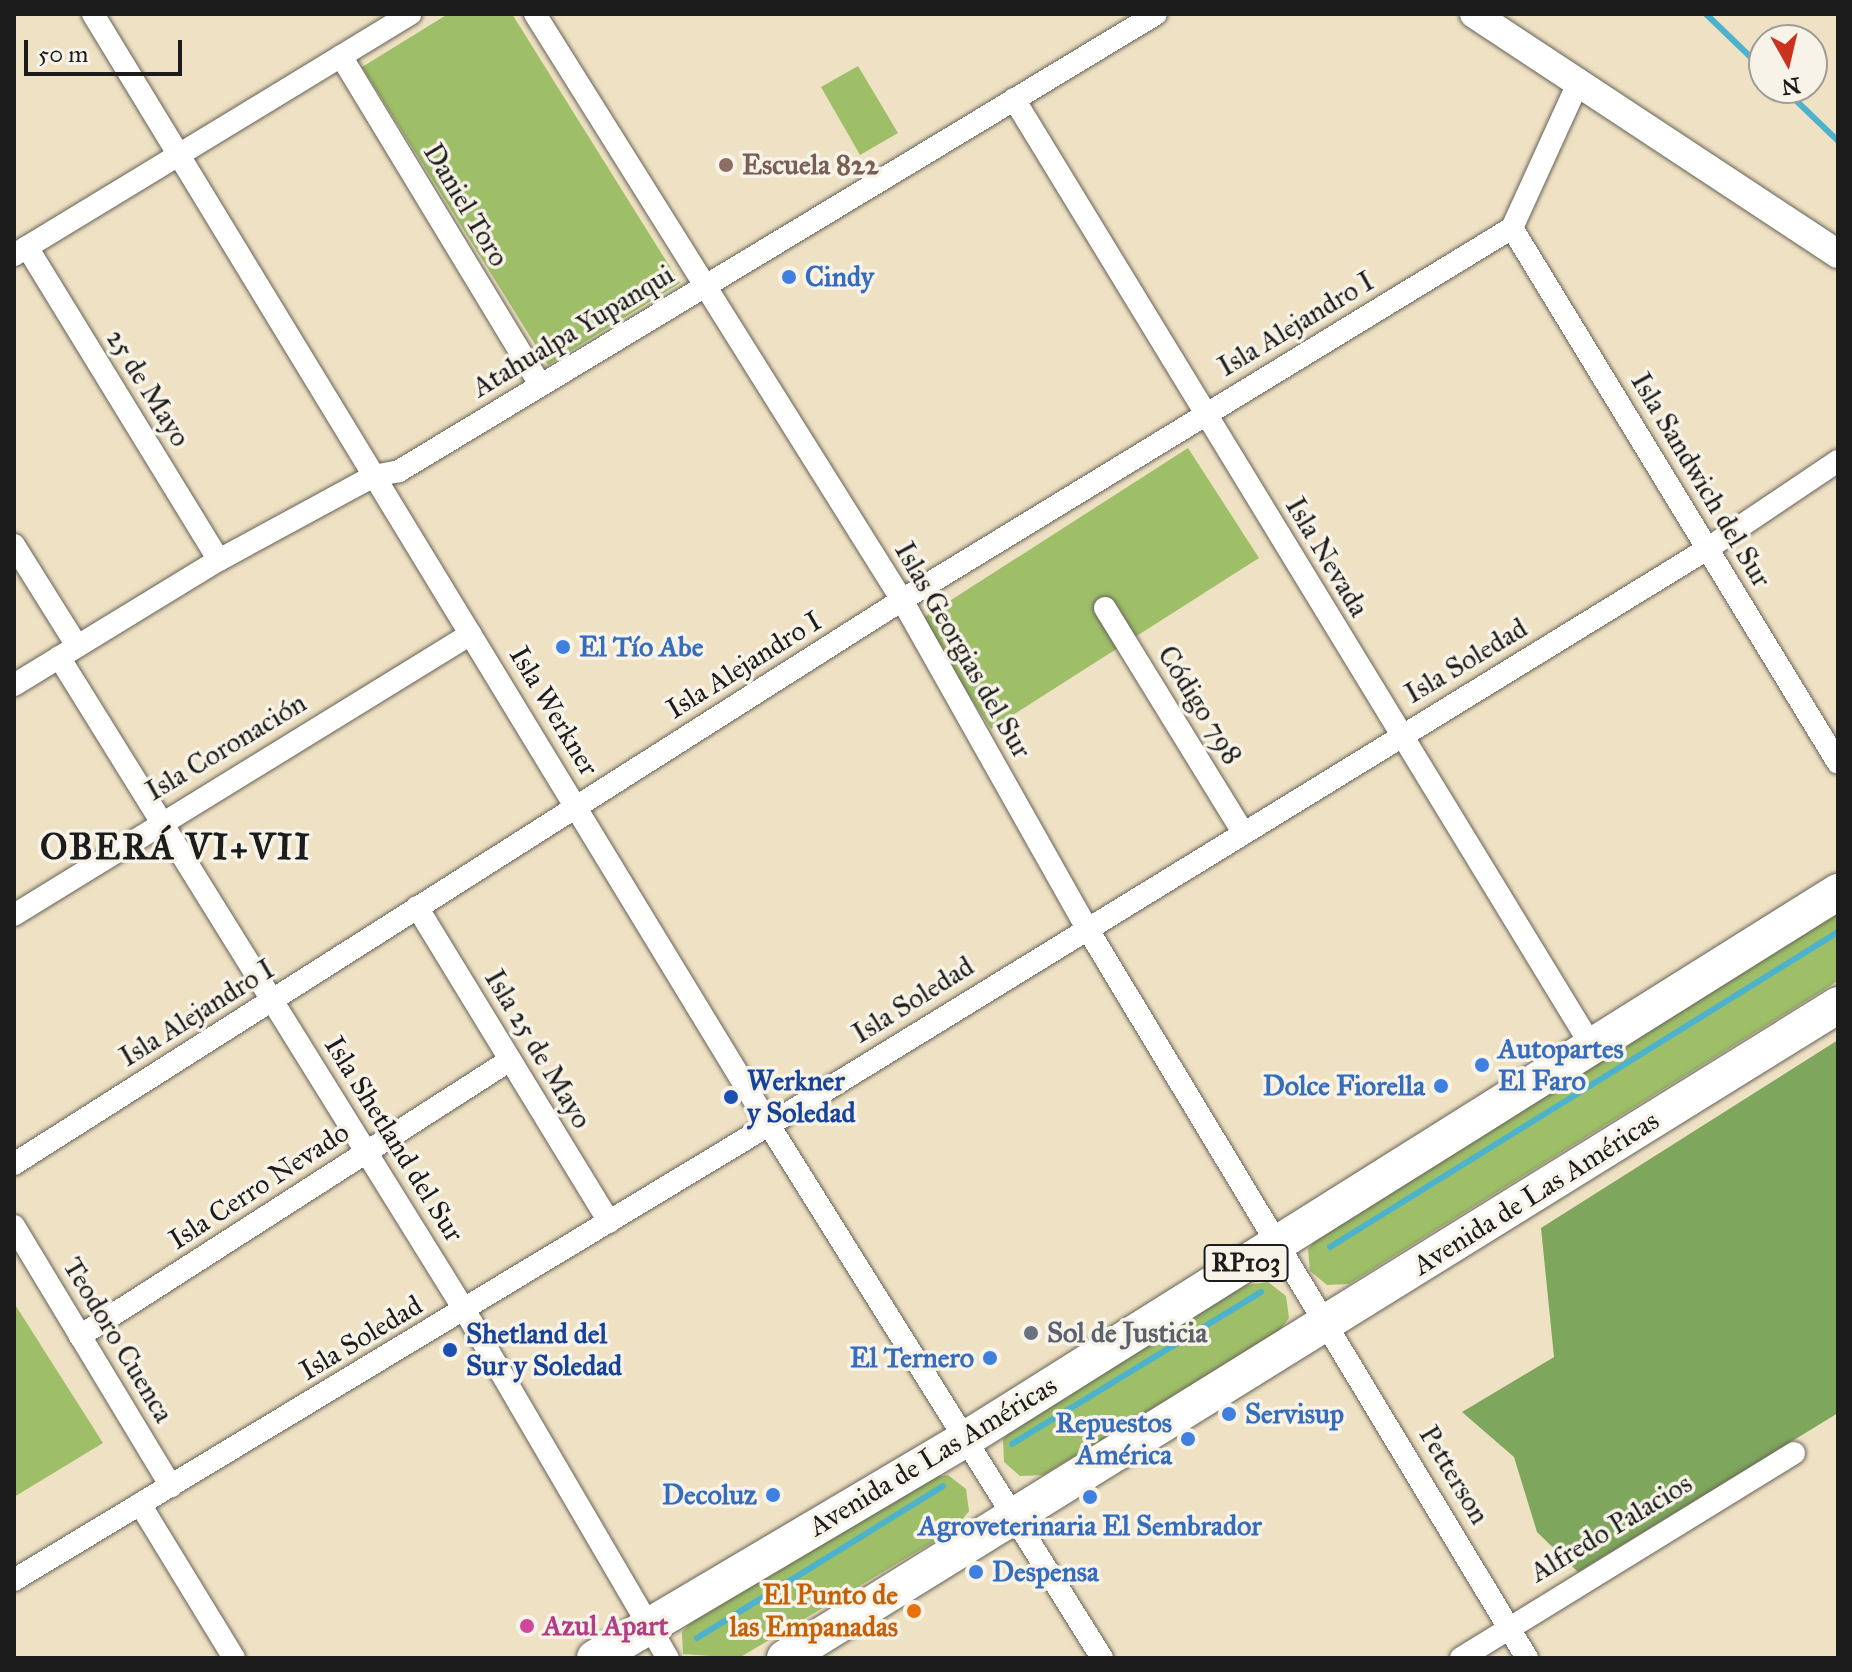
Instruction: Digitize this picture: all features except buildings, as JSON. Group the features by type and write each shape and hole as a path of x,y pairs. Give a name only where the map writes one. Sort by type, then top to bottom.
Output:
{"main road":[{"name":"Avenida de Las Américas","path":"595,1658 964,1440 1838,892"},
{"name":"Avenida de Las Américas","path":"785,1658 1838,1005"}],"street":[{"name":"Isla Werkner","path":"93,14 769,1125 1011,1518 1102,1658"},
{"path":"20,251 410,14"},
{"name":"Islas Georgias del Sur","path":"535,14 703,287 902,600 1087,928 1328,1323"},
{"name":"Atahualpa Yupanqui","path":"14,685 219,560 374,476 399,471 1156,14"},
{"path":"1474,14 1835,256"},
{"name":"Daniel Toro","path":"341,56 540,385"},
{"path":"1512,228 1578,83"},
{"name":"Isla Nevada","path":"1014,99 1591,1045"},
{"name":"Isla Alejandro I","path":"14,1164 902,600 1512,228"},
{"name":"Isla Sandwich del Sur","path":"1512,228 1838,763"},
{"name":"25 de Mayo","path":"20,251 219,560"},
{"name":"Isla Soledad","path":"14,1580 769,1125 1707,549 1838,461"},
{"name":"Isla Shetland del Sur","path":"14,545 68,652 162,821 465,1311 668,1658"},
{"name":"Código 798","path":"1105,608 1243,832"},
{"name":"Isla Coronación","path":"14,915 162,821 471,634"},
{"name":"Isla 25 de Mayo","path":"417,907 609,1222"},
{"name":"Isla Cerro Nevado","path":"80,1336 510,1060"},
{"name":"Teodoro Cuenca","path":"14,1226 171,1486"},
{"name":"Petterson","path":"1328,1323 1527,1658"},
{"name":"Alfredo Palacios","path":"1461,1658 1509,1624 1794,1453"},
{"path":"140,1504 234,1658"}],"green space":[{"path":"448,14 512,14 680,283 548,365 362,67"},
{"path":"858,66 898,133 860,155 821,87"},
{"path":"1188,448 1259,558 991,729 920,620"},
{"path":"1838,911 1838,981 1349,1284 1327,1285 1310,1271 1308,1249 1323,1232"},
{"path":"1838,1040 1838,1413 1578,1572 1537,1532 1514,1457 1462,1412 1554,1357 1541,1228"},
{"path":"1268,1282 1286,1296 1289,1318 1275,1337 1043,1475 1020,1476 1004,1462 1003,1439 1018,1423 1246,1285"},
{"path":"14,1303 103,1443 14,1497"},
{"path":"948,1475 966,1489 969,1511 955,1529 739,1658 683,1654 682,1632 697,1616 925,1478"}],"waterway":[{"path":"1706,14 1748,55"},
{"path":"1800,104 1838,141"},
{"path":"1330,1247 1838,932"},
{"path":"1012,1444 1261,1292"},
{"path":"697,1638 943,1486"}],"place":[{"name":"Escuela 822","path":"726,165"},
{"name":"Cindy","path":"789,277"},
{"name":"El Tío Abe","path":"563,647"},
{"name":"Autopartes El Faro","path":"1482,1065"},
{"name":"Dolce Fiorella","path":"1441,1086"},
{"name":"Werkner y Soledad","path":"731,1097"},
{"name":"Sol de Justicia","path":"1031,1333"},
{"name":"Shetland del Sur y Soledad","path":"450,1350"},
{"name":"El Ternero","path":"990,1358"},
{"name":"Servisup","path":"1229,1414"},
{"name":"Repuestos América","path":"1188,1439"},
{"name":"Decoluz","path":"773,1495"},
{"name":"Agroveterinaria El Sembrador","path":"1090,1497"},
{"name":"Despensa","path":"976,1572"},
{"name":"El Punto de las Empanadas","path":"914,1611"},
{"name":"Azul Apart","path":"527,1626"}],"district":[{"name":"OBERÁ VI+VII","path":"176,848"}]}
